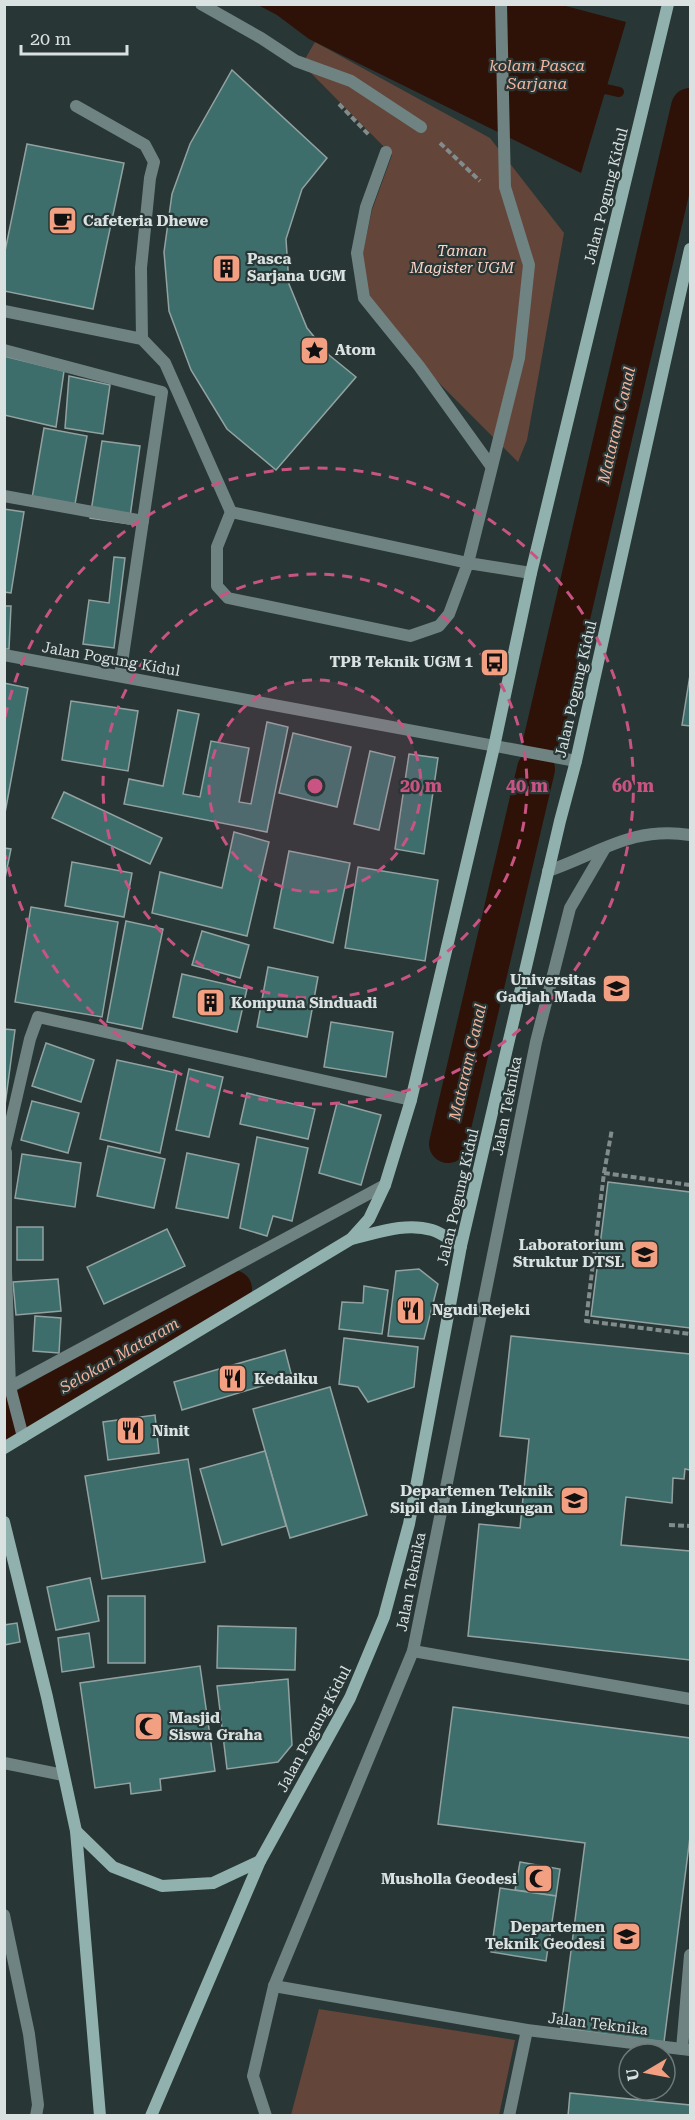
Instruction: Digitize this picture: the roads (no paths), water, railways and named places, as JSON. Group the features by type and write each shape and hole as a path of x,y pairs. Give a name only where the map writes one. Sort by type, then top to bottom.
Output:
{"main road":[{"name":"Jalan Pogung Kidul","path":"4,1448 22,1434 351,1239 369,1219 385,1185 411,1100 497,747 531,573 668,4"},
{"name":"Jalan Pogung Kidul","path":"151,2115 260,1860 350,1698 384,1617 409,1524 461,1246 548,870 576,761 690,249"},
{"path":"351,1239 413,1227 433,1230 461,1246"},
{"path":"4,1522 75,1831 100,2115"},
{"path":"75,1831 113,1867 162,1886 213,1883 260,1860"}],"street":[{"path":"201,4 296,61 351,81 421,127"},
{"path":"4,311 141,339 165,363 231,512 217,547 217,586 228,598 410,636 440,626 449,614 468,563 519,358 529,265 506,187 501,4"},
{"path":"76,106 145,145 154,162 150,178 141,268 141,339"},
{"path":"386,152 366,207 357,253 364,298 419,366 491,466"},
{"path":"4,350 161,390 120,676"},
{"path":"4,496 143,521"},
{"path":"231,512 468,563 531,573"},
{"name":"Jalan Pogung Kidul","path":"4,656 497,747"},
{"path":"497,747 576,761"},
{"path":"548,870 646,834 670,832 690,835"},
{"name":"Jalan Teknika","path":"605,848 570,908 536,1042 413,1652 274,1986 527,2030 686,2049"},
{"path":"22,1434 8,1391 5,1152 30,1039 38,1017 411,1100"},
{"path":"8,1391 385,1185"},
{"path":"413,1652 690,1698"},
{"path":"4,1763 63,1775"},
{"path":"4,1915 29,2034 38,2105 36,2115"},
{"path":"686,2049 690,1955"},
{"path":"266,2115 252,2076 274,1986"},
{"path":"509,2115 527,2030"}],"water":[{"name":"kolam Pasca Sarjana","path":"258,5 562,5 626,22 581,173 309,39 277,15"}],"waterway":[{"path":"592,86 619,92"},
{"name":"Mataram Canal","path":"542,742 690,107"},
{"name":"Mataram Canal","path":"448,1144 536,769"},
{"name":"Selokan Mataram","path":"4,1420 233,1289"}],"place":[{"name":"Cafeteria Dhewe","path":"62,221"},
{"name":"Pasca Sarjana UGM","path":"226,268"},
{"name":"Atom","path":"314,350"},
{"name":"TPB Teknik UGM 1","path":"494,662"},
{"name":"Universitas Gadjah Mada","path":"617,989"},
{"name":"Kompuna Sinduadi","path":"210,1003"},
{"name":"Laboratorium Struktur DTSL","path":"645,1254"},
{"name":"Ngudi Rejeki","path":"411,1310"},
{"name":"Kedaiku","path":"233,1379"},
{"name":"Ninit","path":"131,1431"},
{"name":"Departemen Teknik Sipil dan Lingkungan","path":"574,1500"},
{"name":"Masjid Siswa Graha","path":"148,1727"},
{"name":"Musholla Geodesi","path":"538,1879"},
{"name":"Departemen Teknik Geodesi","path":"626,1936"}],"park label":[{"name":"Taman Magister UGM","path":"462,260"}]}
